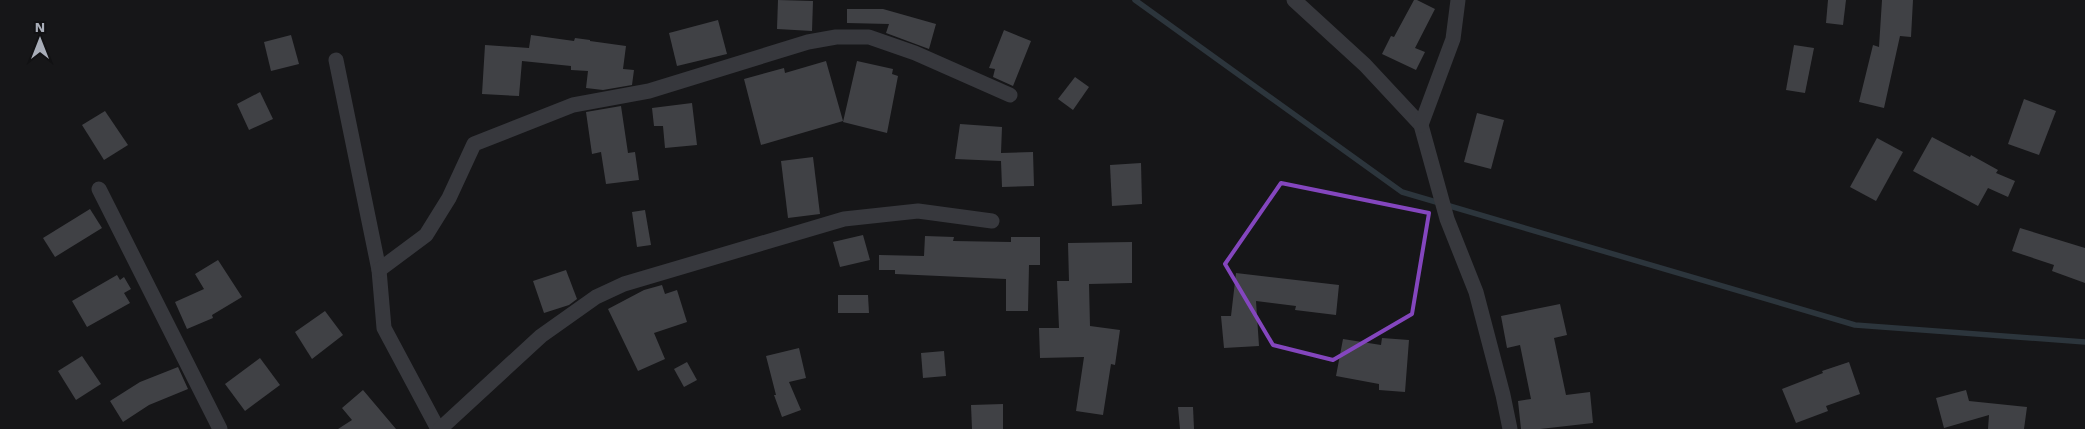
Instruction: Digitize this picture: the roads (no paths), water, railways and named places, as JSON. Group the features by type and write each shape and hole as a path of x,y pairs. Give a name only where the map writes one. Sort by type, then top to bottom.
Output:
{"street":[{"path":"1294,0 1365,65 1421,125 1447,219 1476,292 1510,429"},
{"path":"1421,125 1453,39 1458,0"},
{"path":"379,270 426,235 449,198 474,144 573,105 648,91 808,42 836,37 870,37 915,53 1010,95"},
{"path":"336,60 379,270 384,328 439,429 541,336 596,297 624,284 844,219 918,211 992,221"},
{"path":"99,189 220,429"}],"waterway":[{"path":"1135,0 1402,192 1855,325 2085,342"}]}
